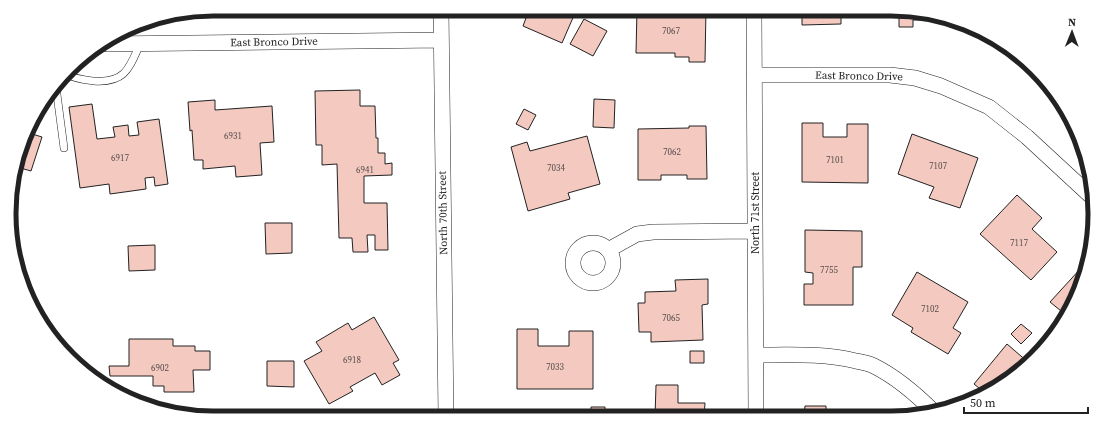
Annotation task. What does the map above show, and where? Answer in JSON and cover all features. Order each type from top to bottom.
[{"type":"street","name":"North 70th Street","points":[[441,16],[446,411]]},
{"type":"street","name":"North 71st Street","points":[[754,16],[756,411]]},
{"type":"street","name":"East Bronco Drive","points":[[112,44],[442,40]]},
{"type":"street","name":"East Bronco Drive","points":[[754,75],[890,75],[916,78],[941,86],[989,107],[1027,137],[1087,192]]},
{"type":"street","points":[[608,250],[637,234],[653,232],[755,231]]},
{"type":"street","points":[[756,355],[822,355],[845,358],[872,365],[897,380],[929,407]]},
{"type":"lane","points":[[72,76],[90,80],[106,81],[115,79],[123,74],[131,64],[140,43]]},
{"type":"lane","points":[[57,93],[64,148]]},
{"type":"building","points":[[521,16],[574,16],[562,43],[523,26],[526,18]]},
{"type":"building","points":[[637,16],[706,16],[705,62],[689,62],[689,57],[675,57],[675,53],[636,53]]},
{"type":"building","points":[[802,16],[841,16],[841,24],[802,25]]},
{"type":"building","points":[[899,16],[929,20],[913,20],[913,27],[899,27]]},
{"type":"building","points":[[584,19],[607,31],[593,56],[570,44]]},
{"type":"building","points":[[360,90],[360,106],[375,106],[378,153],[385,153],[385,164],[392,163],[392,175],[364,176],[364,203],[387,203],[388,250],[375,250],[375,235],[367,235],[368,252],[353,252],[352,238],[339,238],[337,164],[322,165],[322,145],[316,145],[315,91]]},
{"type":"building","points":[[594,99],[615,100],[614,128],[593,127]]},
{"type":"building","points":[[215,100],[215,110],[272,106],[274,142],[260,143],[262,175],[236,177],[235,166],[203,169],[203,160],[194,160],[188,102]]},
{"type":"building","points":[[92,104],[97,139],[115,137],[113,127],[128,125],[129,136],[139,135],[137,122],[159,119],[168,184],[155,186],[154,177],[145,178],[146,189],[110,194],[109,184],[80,188],[69,107]]},
{"type":"building","points":[[524,109],[536,115],[528,130],[516,124]]},
{"type":"building","points":[[802,123],[823,123],[823,137],[847,137],[847,124],[868,124],[868,183],[802,182]]},
{"type":"building","points":[[689,126],[706,126],[707,179],[687,179],[687,175],[661,175],[661,180],[638,180],[638,129],[689,128]]},
{"type":"building","points":[[33,134],[42,137],[31,171],[22,168],[26,150]]},
{"type":"building","points":[[912,134],[978,158],[960,208],[929,198],[934,187],[898,174]]},
{"type":"building","points":[[587,136],[600,184],[568,193],[570,199],[528,211],[511,147],[527,142],[530,151]]},
{"type":"building","points":[[1017,195],[1042,218],[1032,229],[1057,252],[1031,280],[980,234]]},
{"type":"building","points":[[265,223],[292,223],[292,253],[266,254]]},
{"type":"building","points":[[805,230],[862,231],[862,267],[853,267],[853,305],[804,305],[804,284],[813,284],[813,273],[805,272]]},
{"type":"building","points":[[155,245],[155,270],[129,271],[128,246]]},
{"type":"building","points":[[1080,269],[1068,301],[1062,312],[1050,302]]},
{"type":"building","points":[[917,272],[968,302],[953,328],[961,333],[948,354],[911,332],[913,328],[892,315]]},
{"type":"building","points":[[708,279],[708,304],[702,305],[703,340],[651,342],[651,332],[639,332],[638,303],[645,303],[645,292],[676,291],[675,280]]},
{"type":"building","points":[[374,317],[399,360],[393,363],[400,375],[382,385],[375,373],[350,387],[353,391],[329,404],[304,361],[322,351],[316,342],[348,323],[352,330]]},
{"type":"building","points":[[1021,324],[1032,333],[1021,344],[1011,334]]},
{"type":"building","points":[[517,329],[538,329],[538,346],[569,346],[569,331],[593,331],[593,389],[517,389]]},
{"type":"building","points":[[129,339],[173,339],[173,346],[195,346],[195,351],[210,351],[210,370],[193,370],[194,392],[164,392],[164,386],[153,386],[153,376],[110,376],[109,366],[129,366]]},
{"type":"building","points":[[1007,344],[1024,359],[1000,378],[981,390],[974,384]]},
{"type":"building","points":[[690,351],[704,351],[704,363],[690,363]]},
{"type":"building","points":[[267,361],[294,361],[294,387],[267,386]]},
{"type":"building","points":[[656,385],[678,385],[678,403],[705,403],[704,411],[655,411]]},
{"type":"building","points":[[805,406],[826,406],[826,411],[805,411]]},
{"type":"building","points":[[591,407],[605,407],[605,411],[591,411]]}]
